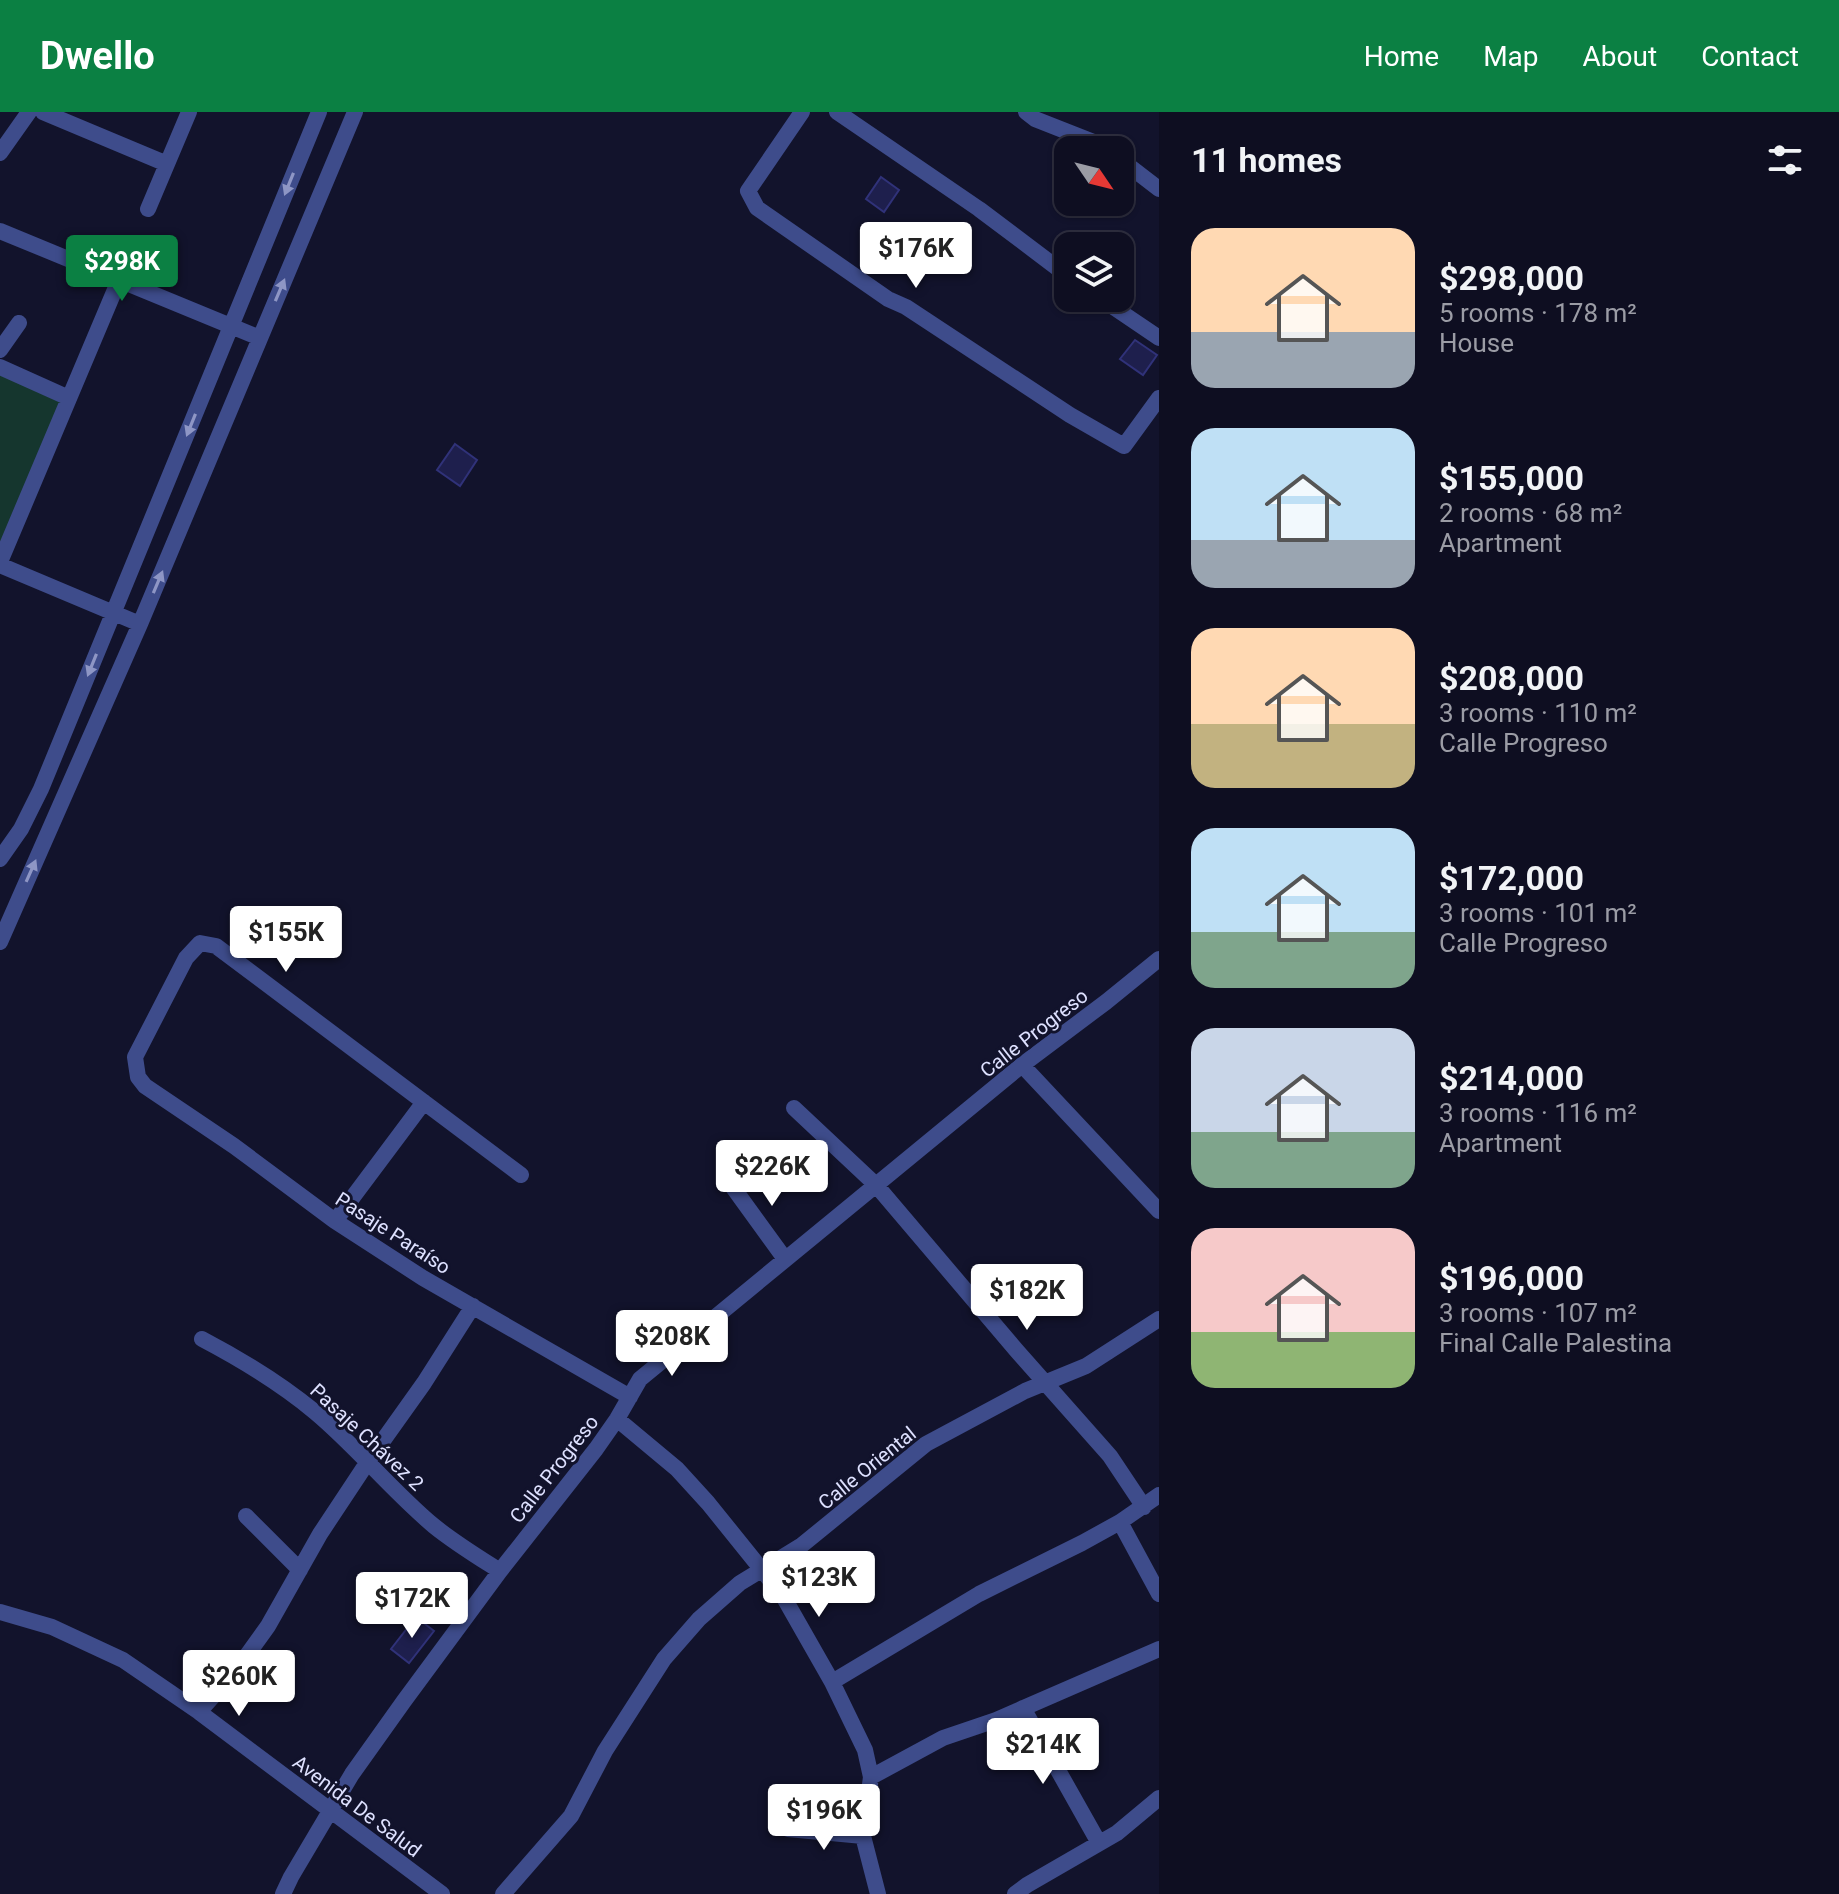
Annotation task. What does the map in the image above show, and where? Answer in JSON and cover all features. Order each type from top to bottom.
[{"type":"street","points":[[0,153],[29,112]]},
{"type":"street","points":[[43,112],[167,164]]},
{"type":"street","points":[[148,209],[189,112]]},
{"type":"street","points":[[0,859],[21,829],[41,789],[319,112]]},
{"type":"street","points":[[0,942],[140,624],[355,112]]},
{"type":"street","points":[[802,112],[748,191],[757,208],[888,299],[906,307],[1070,415],[1124,446],[1159,398]]},
{"type":"street","points":[[837,112],[979,209],[1054,265]]},
{"type":"street","points":[[1026,112],[1035,119],[1078,136]]},
{"type":"street","points":[[1134,170],[1159,189]]},
{"type":"street","points":[[0,231],[260,338]]},
{"type":"street","points":[[119,280],[0,564],[140,624]]},
{"type":"street","points":[[1121,312],[1159,338]]},
{"type":"street","points":[[0,350],[19,323]]},
{"type":"street","points":[[0,367],[69,398]]},
{"type":"street","name":"Pasaje Paraíso","points":[[424,1102],[216,946],[200,943],[186,958],[135,1057],[138,1077],[145,1086],[234,1146],[335,1221],[423,1278],[630,1397]]},
{"type":"street","name":"Calle Progreso","points":[[283,1894],[352,1774],[500,1571],[596,1449],[640,1379],[1022,1065],[1159,959]]},
{"type":"street","points":[[1022,1065],[1159,1211]]},
{"type":"street","points":[[335,1221],[424,1102],[521,1175]]},
{"type":"street","points":[[794,1108],[876,1185],[1110,1456],[1144,1507]]},
{"type":"street","points":[[727,1179],[785,1259]]},
{"type":"street","points":[[199,1712],[235,1672],[268,1626],[320,1534],[473,1306]]},
{"type":"street","name":"Calle Oriental","points":[[503,1894],[571,1816],[605,1751],[664,1659],[699,1619],[740,1583],[802,1545],[926,1444],[1025,1391],[1086,1366],[1159,1319]]},
{"type":"street","name":"Pasaje Chávez 2","points":[[202,1339],[282,1386],[317,1414],[436,1528],[500,1571]]},
{"type":"street","points":[[617,1419],[687,1480],[708,1503],[783,1596],[832,1682],[865,1750],[871,1777],[863,1836],[878,1894]]},
{"type":"street","points":[[832,1682],[979,1594],[1120,1522],[1159,1495]]},
{"type":"street","points":[[246,1516],[300,1570]]},
{"type":"street","points":[[1120,1522],[1159,1594]]},
{"type":"street","name":"Avenida De Salud","points":[[0,1612],[52,1627],[123,1660],[199,1712],[442,1894]]},
{"type":"street","points":[[871,1777],[943,1738],[996,1720],[1159,1649]]},
{"type":"street","points":[[1023,1708],[1099,1843]]},
{"type":"street","points":[[1015,1894],[1117,1833],[1159,1798]]},
{"type":"street","points":[[788,1829],[863,1836]]},
{"type":"green space","points":[[0,366],[69,398],[0,567]]},
{"type":"building","points":[[881,177],[899,190],[884,212],[866,199]]},
{"type":"building","points":[[1135,340],[1157,355],[1143,375],[1120,359]]},
{"type":"building","points":[[455,444],[477,460],[460,486],[437,470]]},
{"type":"building","points":[[416,1617],[434,1631],[409,1663],[391,1649]]}]
